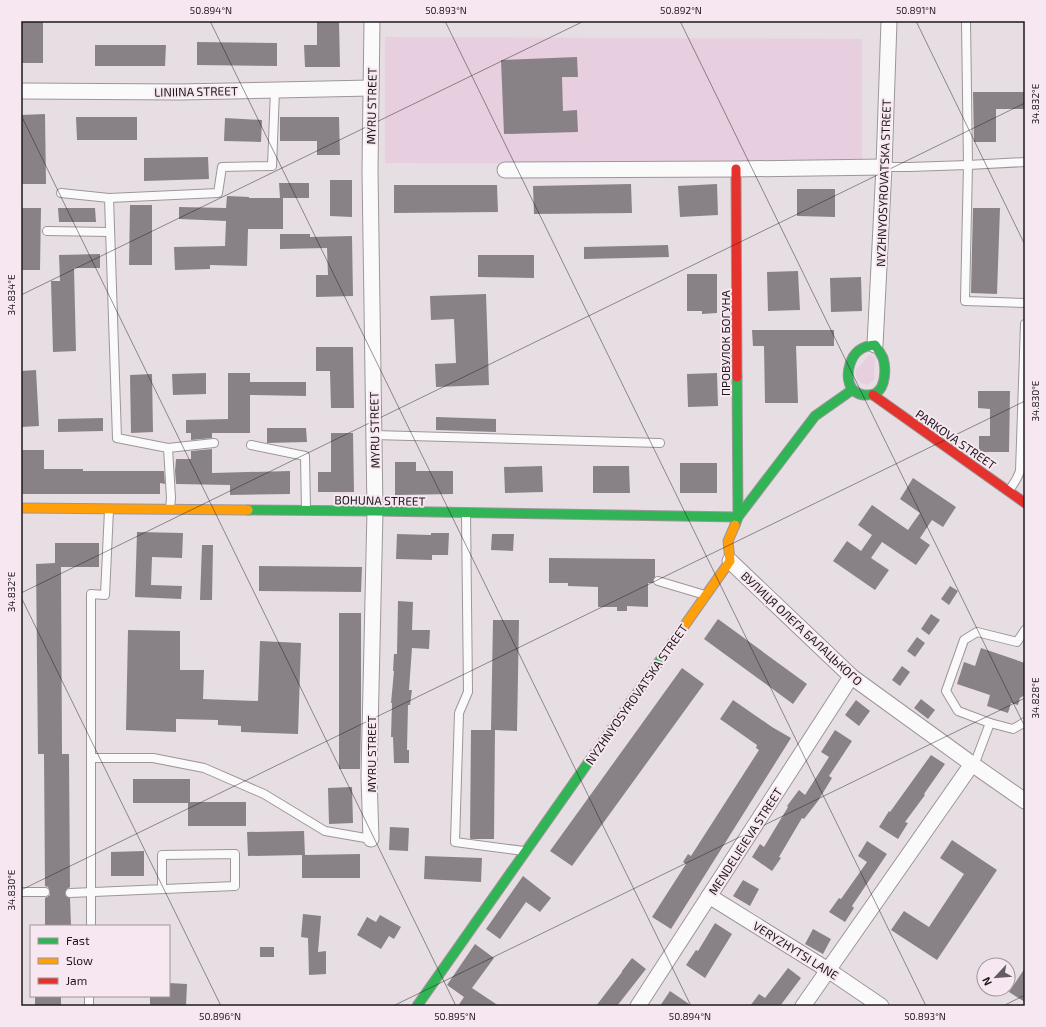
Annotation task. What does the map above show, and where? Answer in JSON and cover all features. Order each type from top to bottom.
[{"type":"main road","name":"ПРОВУЛОК БОГУНА","points":[[736,169],[738,517]]},
{"type":"main road","points":[[873,395],[860,395],[852,390],[847,378],[848,366],[858,350],[867,346],[875,345]]},
{"type":"main road","name":"NYZHNYOSYROVATSKA STREET","points":[[873,395],[880,391],[884,381],[882,354],[875,345]]},
{"type":"main road","points":[[730,561],[728,541],[738,517],[815,416],[852,390]]},
{"type":"main road","name":"PARKOVA STREET","points":[[873,395],[1025,503]]},
{"type":"main road","name":"BOHUNA STREET","points":[[21,508],[375,511],[738,517]]},
{"type":"main road","name":"NYZHNYOSYROVATSKA STREET","points":[[417,1006],[730,561]]},
{"type":"street","name":"MYRU STREET","points":[[372,21],[370,170],[375,511],[370,777],[372,839]]},
{"type":"street","name":"NYZHNYOSYROVATSKA STREET","points":[[875,345],[884,167],[889,21]]},
{"type":"street","name":"LINIINA STREET","points":[[21,91],[180,92],[371,88]]},
{"type":"street","points":[[505,170],[884,167]]},
{"type":"street","name":"ВУЛИЦЯ ОЛЕГА БАЛАЦЬКОГО","points":[[730,561],[852,677],[1025,801]]},
{"type":"street","name":"MENDELIEIEVA STREET","points":[[638,1006],[846,683],[852,677]]},
{"type":"street","points":[[803,1006],[972,764]]},
{"type":"street","name":"VERYZHYTSI LANE","points":[[709,896],[828,970],[881,1006]]},
{"type":"lane","points":[[966,21],[968,165],[965,301],[1025,303]]},
{"type":"lane","points":[[61,194],[109,198],[218,193],[222,167],[272,166],[275,90]]},
{"type":"lane","points":[[884,167],[1025,162]]},
{"type":"lane","points":[[109,198],[116,438],[168,448],[214,443]]},
{"type":"lane","points":[[47,231],[110,232]]},
{"type":"lane","points":[[1009,491],[1020,471],[1025,324]]},
{"type":"lane","points":[[374,435],[660,443]]},
{"type":"lane","points":[[251,445],[305,456],[306,511]]},
{"type":"lane","points":[[168,448],[171,498],[170,510]]},
{"type":"lane","points":[[91,925],[91,594],[105,595],[109,509]]},
{"type":"lane","points":[[466,513],[468,692],[459,713],[455,842],[526,852]]},
{"type":"lane","points":[[658,581],[706,595]]},
{"type":"lane","points":[[1025,630],[1017,642],[977,632],[964,640],[946,691],[958,711],[990,723],[1013,728],[1025,722]]},
{"type":"lane","points":[[972,764],[976,760],[990,723]]},
{"type":"lane","points":[[91,758],[153,758],[204,768],[264,794],[326,831],[372,839]]},
{"type":"lane","points":[[70,893],[235,886],[235,854],[162,855],[162,889]]},
{"type":"lane","points":[[21,892],[45,892]]},
{"type":"shaded area","points":[[385,37],[862,39],[862,165],[385,163]]},
{"type":"shaded area","points":[[870,354],[875,358],[874,380],[868,385],[859,381],[856,377],[855,371]]},
{"type":"building","points":[[21,21],[43,21],[43,63],[21,63]]},
{"type":"building","points":[[317,21],[339,21],[340,67],[305,67],[304,45],[317,45]]},
{"type":"building","points":[[197,42],[277,43],[277,66],[197,65]]},
{"type":"building","points":[[95,45],[166,45],[165,66],[95,66]]},
{"type":"building","points":[[577,57],[578,77],[562,77],[563,111],[577,110],[578,132],[504,134],[501,60]]},
{"type":"building","points":[[973,92],[1025,92],[1025,109],[996,109],[996,142],[974,142]]},
{"type":"building","points":[[45,114],[46,184],[21,184],[21,115]]},
{"type":"building","points":[[76,117],[137,117],[137,140],[77,140]]},
{"type":"building","points":[[280,117],[339,117],[340,155],[317,155],[317,141],[280,141]]},
{"type":"building","points":[[225,118],[262,120],[261,142],[224,141]]},
{"type":"building","points":[[208,157],[209,179],[144,181],[144,158]]},
{"type":"building","points":[[330,180],[352,180],[352,217],[330,216]]},
{"type":"building","points":[[279,183],[309,183],[309,198],[283,198],[283,229],[248,229],[247,266],[210,265],[210,269],[175,270],[174,247],[225,246],[226,221],[179,219],[179,207],[226,208],[227,196],[280,198]]},
{"type":"building","points":[[631,184],[632,213],[534,214],[533,186]]},
{"type":"building","points":[[717,184],[718,215],[680,217],[678,186]]},
{"type":"building","points":[[394,185],[497,185],[498,212],[394,213]]},
{"type":"building","points":[[797,189],[835,189],[835,217],[797,216]]},
{"type":"building","points":[[130,205],[152,205],[152,265],[129,265]]},
{"type":"building","points":[[21,208],[41,208],[40,270],[21,270]]},
{"type":"building","points":[[58,208],[95,208],[96,222],[59,222]]},
{"type":"building","points":[[973,208],[1000,208],[997,294],[971,293]]},
{"type":"building","points":[[280,234],[310,234],[310,237],[352,236],[353,296],[316,297],[316,275],[328,275],[327,248],[280,249]]},
{"type":"building","points":[[668,245],[669,257],[584,259],[584,247]]},
{"type":"building","points":[[100,254],[100,268],[74,268],[76,351],[53,352],[51,281],[60,281],[59,255]]},
{"type":"building","points":[[478,255],[534,255],[534,278],[478,277]]},
{"type":"building","points":[[798,271],[800,310],[768,311],[767,272]]},
{"type":"building","points":[[687,274],[717,274],[717,313],[702,314],[702,311],[687,311]]},
{"type":"building","points":[[861,277],[862,311],[831,312],[830,278]]},
{"type":"building","points":[[486,294],[489,385],[436,387],[435,364],[456,363],[454,319],[431,320],[430,296]]},
{"type":"building","points":[[752,330],[834,330],[834,346],[796,346],[798,403],[765,403],[764,346],[753,346]]},
{"type":"building","points":[[316,347],[353,347],[354,408],[331,408],[330,371],[316,371]]},
{"type":"building","points":[[36,370],[39,426],[21,427],[21,371]]},
{"type":"building","points":[[206,373],[206,394],[173,395],[172,374]]},
{"type":"building","points":[[228,373],[250,373],[250,382],[306,382],[306,396],[250,395],[250,433],[212,433],[212,438],[191,440],[191,433],[186,433],[186,420],[228,419]]},
{"type":"building","points":[[717,373],[718,406],[688,407],[687,374]]},
{"type":"building","points":[[152,374],[153,432],[131,433],[130,375]]},
{"type":"building","points":[[978,391],[1010,391],[1009,452],[979,452],[979,436],[990,436],[990,409],[978,408]]},
{"type":"building","points":[[436,417],[496,419],[496,432],[436,430]]},
{"type":"building","points":[[103,418],[103,431],[58,432],[58,419]]},
{"type":"building","points":[[267,428],[306,428],[307,442],[267,443]]},
{"type":"building","points":[[331,433],[353,433],[354,492],[318,492],[318,472],[331,472]]},
{"type":"building","points":[[212,449],[212,473],[290,471],[290,494],[230,495],[230,485],[176,484],[176,459],[191,459],[191,451]]},
{"type":"building","points":[[21,450],[44,450],[44,469],[83,469],[83,471],[164,471],[165,484],[160,483],[160,494],[21,494]]},
{"type":"building","points":[[395,462],[416,462],[416,471],[453,471],[453,494],[395,495]]},
{"type":"building","points":[[680,463],[717,463],[717,493],[680,493]]},
{"type":"building","points":[[542,466],[543,492],[505,493],[504,467]]},
{"type":"building","points":[[593,466],[629,466],[630,493],[593,493]]},
{"type":"building","points":[[913,478],[956,507],[943,527],[932,520],[920,538],[930,545],[916,565],[882,542],[871,558],[889,570],[875,590],[833,561],[847,541],[861,551],[872,535],[858,525],[872,505],[908,530],[920,513],[900,499]]},
{"type":"building","points":[[137,532],[183,533],[182,558],[152,557],[151,585],[182,586],[181,599],[135,597]]},
{"type":"building","points":[[431,533],[449,533],[448,555],[432,555],[432,560],[396,559],[397,534],[431,535]]},
{"type":"building","points":[[492,534],[514,534],[513,551],[491,550]]},
{"type":"building","points":[[55,543],[99,543],[99,567],[61,567],[62,754],[69,754],[70,887],[65,893],[66,896],[70,898],[71,925],[45,925],[45,898],[50,895],[50,892],[48,887],[45,886],[44,754],[38,754],[36,564],[55,563]]},
{"type":"building","points":[[202,545],[213,545],[212,600],[200,600]]},
{"type":"building","points":[[549,558],[655,559],[655,577],[653,583],[648,583],[648,607],[627,606],[627,611],[617,611],[617,607],[598,607],[598,587],[568,586],[568,583],[549,583]]},
{"type":"building","points":[[259,566],[362,567],[361,592],[259,591]]},
{"type":"building","points":[[950,586],[958,591],[949,605],[941,599]]},
{"type":"building","points":[[398,601],[413,602],[412,630],[430,630],[429,649],[412,648],[409,690],[412,690],[410,705],[408,705],[407,750],[409,750],[409,763],[394,763],[393,737],[391,737],[391,703],[394,654],[397,654]]},
{"type":"building","points":[[339,613],[361,613],[360,769],[339,769]]},
{"type":"building","points":[[931,614],[940,620],[929,635],[921,629]]},
{"type":"building","points":[[718,619],[807,684],[793,704],[704,639]]},
{"type":"building","points":[[493,620],[519,620],[517,731],[495,730],[494,839],[471,839],[471,730],[491,730]]},
{"type":"building","points":[[128,630],[180,631],[180,670],[204,670],[203,699],[258,701],[260,641],[301,643],[298,734],[241,732],[241,726],[218,725],[218,720],[176,719],[176,732],[126,730]]},
{"type":"building","points":[[917,637],[925,643],[915,657],[907,651]]},
{"type":"building","points":[[981,648],[1025,663],[1025,695],[1020,698],[1018,705],[1011,703],[1008,713],[987,706],[990,695],[957,684],[964,662],[975,666]]},
{"type":"building","points":[[902,666],[910,672],[900,686],[892,680]]},
{"type":"building","points":[[682,668],[704,684],[572,866],[550,851]]},
{"type":"building","points":[[921,699],[935,710],[928,719],[914,708]]},
{"type":"building","points":[[733,700],[772,727],[791,738],[671,929],[652,917],[686,864],[683,862],[688,854],[691,856],[759,750],[756,748],[757,745],[720,719]]},
{"type":"building","points":[[856,700],[870,711],[859,726],[845,715]]},
{"type":"building","points":[[835,730],[852,741],[829,776],[832,778],[818,801],[804,819],[802,818],[779,857],[781,858],[772,871],[752,857],[760,844],[764,847],[788,807],[787,806],[799,790],[805,795],[829,757],[821,752]]},
{"type":"building","points":[[931,755],[945,764],[905,822],[908,823],[898,839],[879,827],[889,811],[890,812]]},
{"type":"building","points":[[133,779],[190,779],[190,802],[246,802],[246,826],[188,826],[188,803],[133,803]]},
{"type":"building","points":[[352,787],[353,823],[329,824],[328,788]]},
{"type":"building","points":[[390,827],[409,828],[408,851],[389,850]]},
{"type":"building","points":[[304,831],[305,855],[360,854],[360,878],[302,878],[302,855],[248,856],[247,832]]},
{"type":"building","points":[[952,840],[997,870],[937,960],[891,930],[904,911],[929,927],[964,874],[940,858]]},
{"type":"building","points":[[867,841],[887,854],[852,906],[854,908],[845,922],[829,912],[839,898],[841,899],[867,862],[858,856]]},
{"type":"building","points":[[144,851],[144,876],[111,876],[111,852]]},
{"type":"building","points":[[425,856],[482,858],[481,882],[424,879]]},
{"type":"building","points":[[523,876],[551,898],[540,912],[526,902],[500,939],[486,929]]},
{"type":"building","points":[[743,880],[759,889],[750,906],[733,896]]},
{"type":"building","points":[[303,914],[321,916],[318,952],[326,951],[326,974],[309,975],[308,938],[301,937]]},
{"type":"building","points":[[380,915],[401,927],[394,939],[389,936],[381,949],[357,935],[367,917],[376,922]]},
{"type":"building","points":[[715,923],[732,934],[705,978],[686,965],[696,950],[698,951]]},
{"type":"building","points":[[813,929],[831,939],[823,954],[805,944]]},
{"type":"building","points":[[475,944],[494,958],[472,988],[499,1006],[458,1006],[464,997],[447,985]]},
{"type":"building","points":[[260,947],[274,947],[274,957],[260,957]]},
{"type":"building","points":[[632,958],[646,969],[617,1006],[596,1006],[622,972]]},
{"type":"building","points":[[788,968],[801,978],[780,1006],[750,1006],[759,994],[765,998]]},
{"type":"building","points":[[1025,968],[1025,1002],[1016,996],[1016,982]]},
{"type":"building","points":[[170,983],[187,984],[186,1006],[150,1006],[150,997],[170,997]]},
{"type":"building","points":[[670,991],[692,1006],[660,1006]]},
{"type":"building","points":[[35,997],[61,997],[61,1006],[35,1006]]},
{"type":"traffic: fast","points":[[875,345],[884,362],[885,372],[882,386],[875,394],[859,394],[851,388],[848,379],[850,364],[859,350],[875,345]]},
{"type":"traffic: fast","points":[[737,377],[738,517]]},
{"type":"traffic: fast","points":[[735,525],[738,517],[815,416],[852,390]]},
{"type":"traffic: fast","points":[[248,510],[738,517]]},
{"type":"traffic: fast","points":[[417,1006],[663,656]]},
{"type":"traffic: slow","points":[[21,508],[248,510]]},
{"type":"traffic: slow","points":[[663,656],[730,561],[728,541],[735,525]]},
{"type":"traffic: jam","points":[[736,169],[737,377]]},
{"type":"traffic: jam","points":[[873,395],[1025,503]]}]
